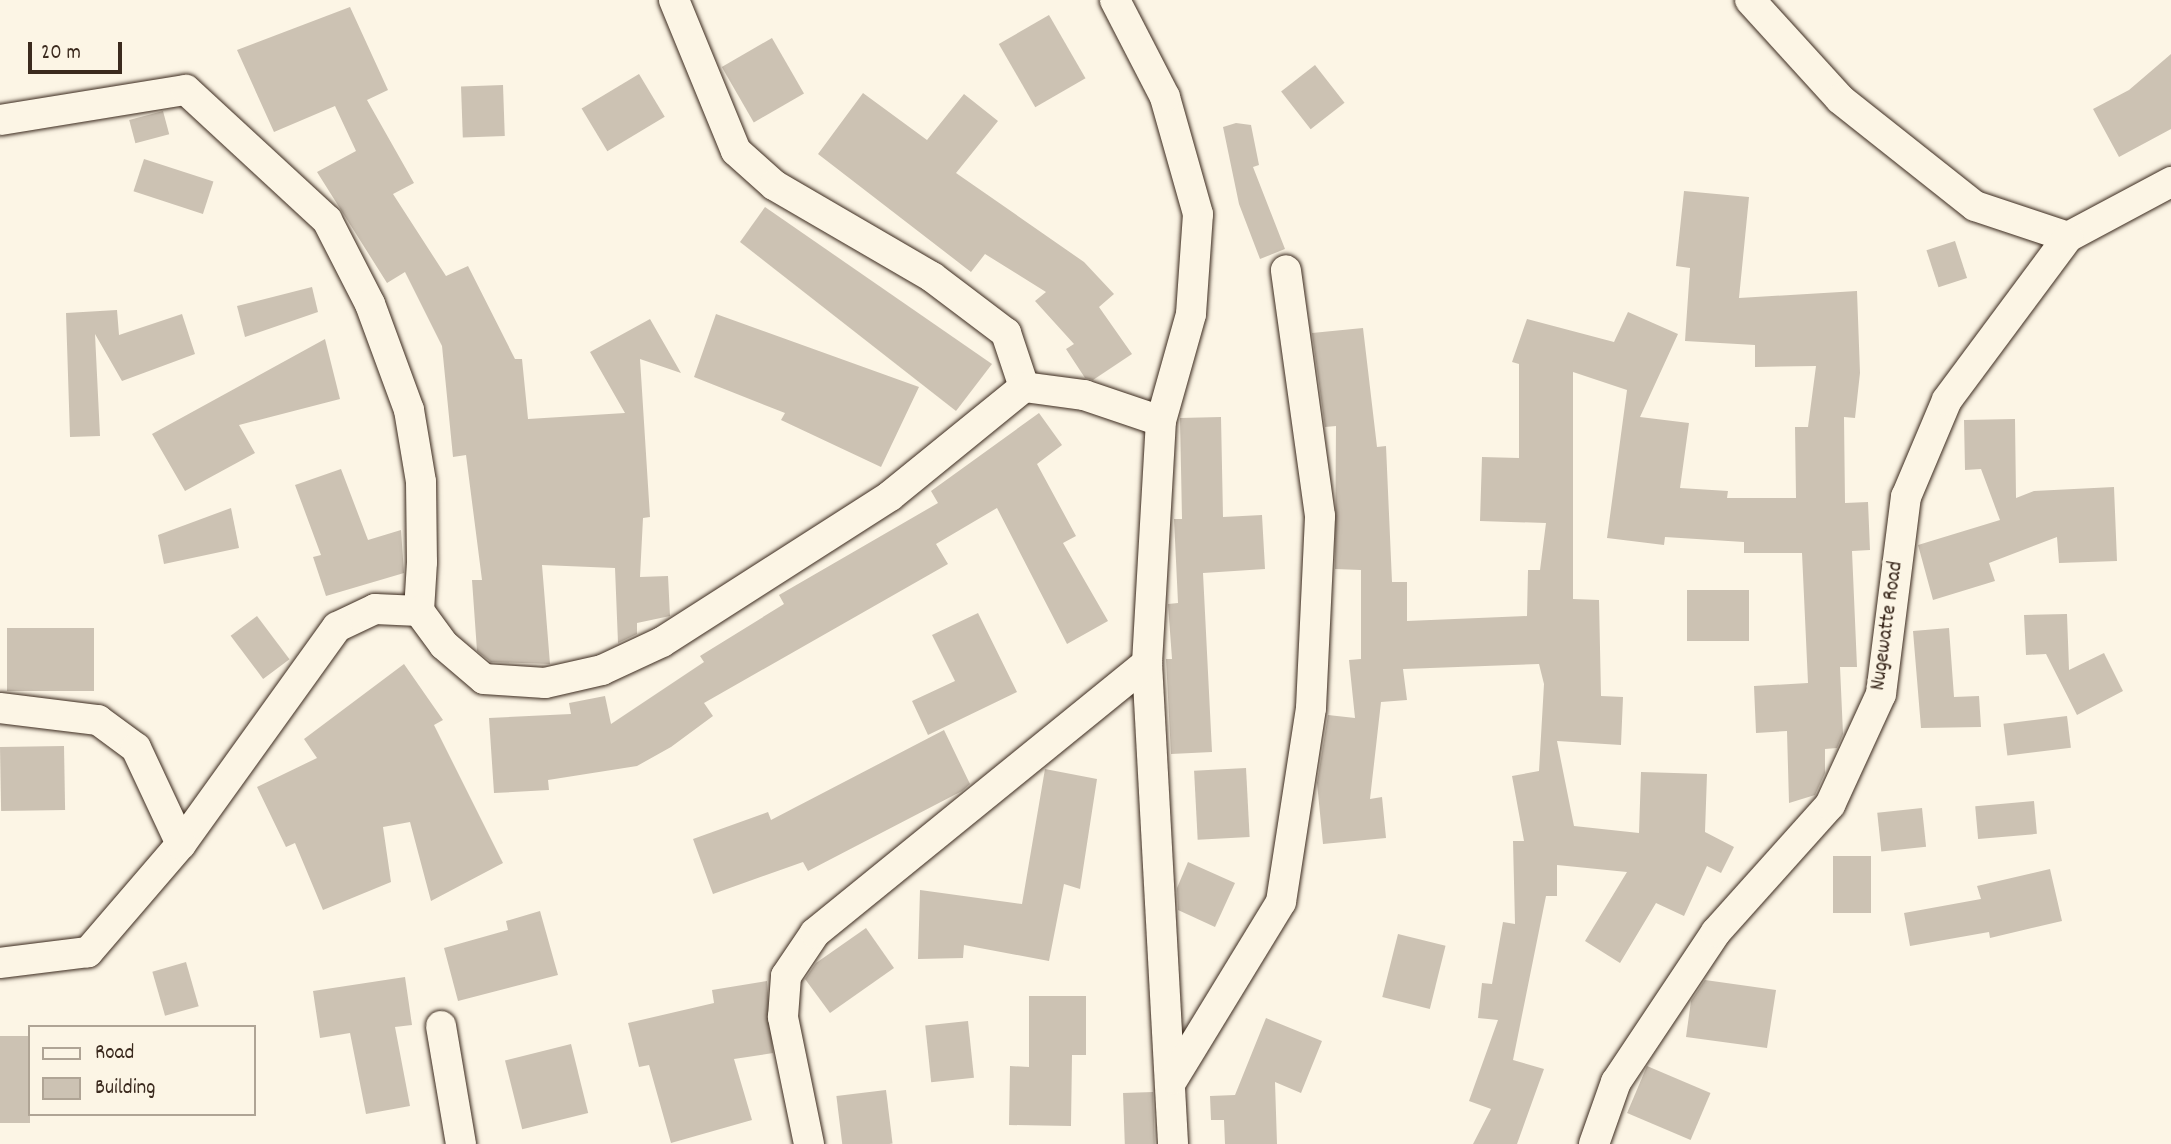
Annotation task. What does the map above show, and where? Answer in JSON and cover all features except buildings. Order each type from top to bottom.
[{"type":"street","points":[[674,0],[736,151],[774,185],[932,276],[1006,333],[1024,387]]},
{"type":"street","points":[[1115,0],[1165,97],[1198,214],[1191,314],[1161,421],[1147,663],[1173,1079],[1173,1144]]},
{"type":"street","points":[[1750,0],[1840,99],[1975,206],[2068,237],[2171,182]]},
{"type":"street","points":[[0,120],[186,90],[327,220],[370,304],[409,410],[421,481],[419,611],[444,645],[484,679],[545,683],[602,670],[662,642],[890,496],[1024,387],[1084,395],[1161,421]]},
{"type":"street","name":"Nugewatte Road","points":[[1594,1144],[1616,1082],[1716,932],[1830,805],[1881,694],[1906,497],[1947,400],[2068,237]]},
{"type":"street","points":[[1173,1079],[1281,902],[1311,708],[1320,516],[1286,270]]},
{"type":"street","points":[[0,962],[88,952],[181,844],[337,627],[375,609],[419,611]]},
{"type":"street","points":[[809,1144],[783,1017],[786,976],[815,933],[1147,663]]},
{"type":"street","points":[[0,708],[97,720],[136,748],[181,844]]},
{"type":"street","points":[[441,1026],[461,1144]]}]
